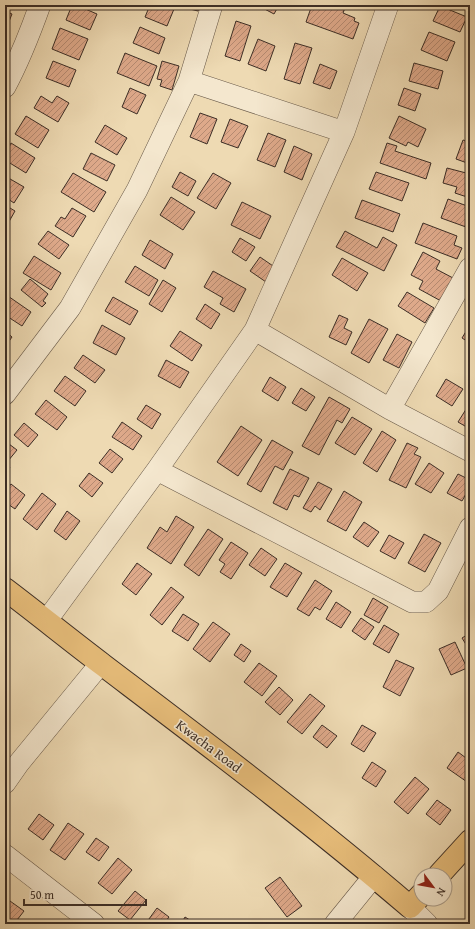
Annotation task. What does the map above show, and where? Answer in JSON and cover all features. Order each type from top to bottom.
[{"type":"main road","name":"Kwacha Road","points":[[5,588],[232,762],[374,876],[413,899]]},
{"type":"main road","points":[[446,867],[470,841]]},
{"type":"street","points":[[5,87],[34,24],[40,5]]},
{"type":"street","points":[[5,394],[70,308],[137,190],[189,81],[212,5]]},
{"type":"street","points":[[47,620],[157,470],[255,330],[344,132],[388,5]]},
{"type":"street","points":[[189,81],[344,132]]},
{"type":"street","points":[[390,409],[470,268]]},
{"type":"street","points":[[255,330],[390,409],[470,451]]},
{"type":"street","points":[[157,470],[412,602],[426,602],[438,591],[470,528]]},
{"type":"street","points":[[5,783],[12,758],[101,663]]},
{"type":"street","points":[[5,855],[94,924]]},
{"type":"street","points":[[335,924],[374,876]]},
{"type":"street","points":[[419,907],[427,924]]},
{"type":"building","points":[[72,5],[76,5],[97,14],[90,30],[66,20]]},
{"type":"building","points":[[150,5],[163,5],[174,9],[167,26],[145,17]]},
{"type":"building","points":[[182,5],[200,5],[198,11],[182,7]]},
{"type":"building","points":[[257,5],[279,5],[274,14]]},
{"type":"building","points":[[312,5],[323,5],[334,9],[336,5],[345,8],[343,13],[355,18],[354,21],[359,23],[353,39],[306,22]]},
{"type":"building","points":[[440,6],[467,17],[460,32],[433,21]]},
{"type":"building","points":[[5,11],[12,14],[6,29],[5,29]]},
{"type":"building","points":[[236,21],[251,26],[240,61],[225,56]]},
{"type":"building","points":[[140,27],[165,38],[159,54],[133,43]]},
{"type":"building","points":[[60,28],[88,39],[79,60],[52,49]]},
{"type":"building","points":[[429,32],[455,42],[447,61],[421,50]]},
{"type":"building","points":[[258,39],[275,46],[266,71],[248,64]]},
{"type":"building","points":[[295,43],[312,48],[300,84],[284,79]]},
{"type":"building","points":[[125,53],[157,66],[149,86],[117,73]]},
{"type":"building","points":[[53,61],[76,70],[69,87],[46,78]]},
{"type":"building","points":[[162,61],[179,66],[172,90],[160,86],[162,80],[157,79]]},
{"type":"building","points":[[414,63],[443,71],[438,89],[409,81]]},
{"type":"building","points":[[320,64],[337,71],[330,89],[313,83]]},
{"type":"building","points":[[130,88],[146,95],[137,114],[122,107]]},
{"type":"building","points":[[404,88],[421,94],[415,111],[398,105]]},
{"type":"building","points":[[41,96],[52,103],[57,96],[69,103],[58,122],[34,108]]},
{"type":"building","points":[[200,113],[217,119],[207,144],[190,137]]},
{"type":"building","points":[[26,116],[49,130],[38,148],[15,134]]},
{"type":"building","points":[[399,116],[426,129],[418,147],[408,142],[406,146],[389,138]]},
{"type":"building","points":[[230,119],[248,126],[238,148],[221,142]]},
{"type":"building","points":[[105,125],[127,138],[117,155],[95,142]]},
{"type":"building","points":[[268,133],[286,140],[275,167],[257,160]]},
{"type":"building","points":[[463,140],[470,142],[470,164],[456,159]]},
{"type":"building","points":[[11,143],[35,158],[26,173],[5,160],[5,154]]},
{"type":"building","points":[[387,143],[397,146],[395,151],[431,163],[426,179],[380,163]]},
{"type":"building","points":[[294,146],[312,154],[302,180],[284,172]]},
{"type":"building","points":[[91,153],[115,165],[107,181],[83,169]]},
{"type":"building","points":[[447,168],[470,174],[470,198],[455,193],[457,187],[443,183]]},
{"type":"building","points":[[180,172],[196,181],[188,196],[172,187]]},
{"type":"building","points":[[376,172],[409,183],[402,201],[369,189]]},
{"type":"building","points":[[73,173],[106,192],[94,212],[61,192]]},
{"type":"building","points":[[213,173],[231,183],[216,209],[197,198]]},
{"type":"building","points":[[5,176],[24,187],[14,203],[5,197]]},
{"type":"building","points":[[171,197],[195,212],[183,230],[160,215]]},
{"type":"building","points":[[448,199],[470,207],[470,216],[466,227],[441,218]]},
{"type":"building","points":[[362,200],[400,214],[393,232],[355,218]]},
{"type":"building","points":[[242,202],[271,216],[260,239],[231,225]]},
{"type":"building","points":[[5,205],[15,211],[6,227],[5,226]]},
{"type":"building","points":[[72,208],[86,216],[73,237],[55,226],[61,217],[65,219]]},
{"type":"building","points":[[423,223],[457,236],[454,245],[462,248],[457,259],[415,243]]},
{"type":"building","points":[[48,231],[69,245],[59,259],[38,244]]},
{"type":"building","points":[[345,231],[377,248],[383,237],[397,245],[384,271],[336,247]]},
{"type":"building","points":[[240,238],[255,247],[246,261],[232,252]]},
{"type":"building","points":[[150,240],[173,254],[165,269],[142,255]]},
{"type":"building","points":[[423,252],[440,261],[436,269],[453,278],[441,301],[419,289],[423,281],[411,275]]},
{"type":"building","points":[[34,256],[61,273],[51,290],[23,273]]},
{"type":"building","points":[[260,257],[276,268],[266,282],[250,271]]},
{"type":"building","points":[[342,258],[368,273],[357,291],[332,275]]},
{"type":"building","points":[[135,266],[158,280],[149,296],[125,282]]},
{"type":"building","points":[[213,271],[246,289],[234,312],[220,304],[223,298],[204,287]]},
{"type":"building","points":[[30,279],[48,294],[43,301],[46,303],[42,307],[21,290]]},
{"type":"building","points":[[163,280],[176,288],[162,312],[149,304]]},
{"type":"building","points":[[407,292],[434,308],[425,323],[398,306]]},
{"type":"building","points":[[5,294],[31,312],[22,326],[5,315]]},
{"type":"building","points":[[113,297],[138,311],[130,325],[105,311]]},
{"type":"building","points":[[205,304],[220,314],[211,329],[196,319]]},
{"type":"building","points":[[339,315],[348,319],[344,328],[352,332],[346,345],[329,337]]},
{"type":"building","points":[[369,319],[388,329],[369,363],[351,353]]},
{"type":"building","points":[[102,325],[125,338],[116,355],[93,343]]},
{"type":"building","points":[[470,325],[470,343],[462,338]]},
{"type":"building","points":[[5,331],[12,337],[5,347]]},
{"type":"building","points":[[180,331],[202,345],[192,361],[170,346]]},
{"type":"building","points":[[397,334],[412,342],[399,368],[383,360]]},
{"type":"building","points":[[83,355],[105,370],[95,383],[74,368]]},
{"type":"building","points":[[166,360],[189,372],[180,388],[158,376]]},
{"type":"building","points":[[65,376],[86,391],[75,406],[54,391]]},
{"type":"building","points":[[270,377],[286,387],[278,401],[262,391]]},
{"type":"building","points":[[446,379],[463,389],[452,406],[436,396]]},
{"type":"building","points":[[301,388],[315,397],[306,411],[292,403]]},
{"type":"building","points":[[329,397],[350,409],[342,423],[337,420],[319,455],[302,446]]},
{"type":"building","points":[[46,400],[67,417],[57,430],[35,414]]},
{"type":"building","points":[[470,403],[470,429],[458,422]]},
{"type":"building","points":[[146,405],[161,414],[152,429],[137,419]]},
{"type":"building","points":[[352,417],[372,429],[355,455],[335,443]]},
{"type":"building","points":[[122,422],[142,436],[133,450],[112,437]]},
{"type":"building","points":[[24,423],[38,435],[28,447],[14,435]]},
{"type":"building","points":[[241,426],[262,440],[238,476],[217,462]]},
{"type":"building","points":[[382,431],[396,440],[377,472],[363,463]]},
{"type":"building","points":[[272,440],[293,452],[283,470],[275,466],[261,492],[247,484]]},
{"type":"building","points":[[5,441],[17,450],[8,461],[5,459]]},
{"type":"building","points":[[407,443],[418,448],[414,454],[421,457],[406,488],[389,480]]},
{"type":"building","points":[[110,449],[123,459],[112,473],[99,463]]},
{"type":"building","points":[[5,463],[10,467],[5,474]]},
{"type":"building","points":[[429,463],[444,473],[431,493],[415,484]]},
{"type":"building","points":[[290,469],[309,478],[299,497],[294,495],[287,510],[273,503]]},
{"type":"building","points":[[89,473],[103,483],[92,497],[79,486]]},
{"type":"building","points":[[458,474],[470,480],[470,487],[462,501],[447,493]]},
{"type":"building","points":[[318,482],[332,489],[320,510],[315,506],[311,512],[303,508]]},
{"type":"building","points":[[11,484],[25,495],[15,509],[5,502],[5,492]]},
{"type":"building","points":[[344,491],[362,502],[346,531],[327,521]]},
{"type":"building","points":[[42,493],[56,504],[37,530],[23,519]]},
{"type":"building","points":[[67,511],[80,521],[66,540],[54,531]]},
{"type":"building","points":[[176,516],[194,527],[171,564],[147,548],[160,527],[167,532]]},
{"type":"building","points":[[364,522],[379,532],[368,547],[353,537]]},
{"type":"building","points":[[208,529],[223,539],[199,576],[184,565]]},
{"type":"building","points":[[424,534],[441,543],[425,572],[408,563]]},
{"type":"building","points":[[389,535],[404,543],[395,559],[380,551]]},
{"type":"building","points":[[231,542],[248,553],[231,579],[220,572],[225,564],[219,560]]},
{"type":"building","points":[[261,548],[277,559],[265,576],[249,565]]},
{"type":"building","points":[[137,563],[152,574],[136,595],[122,584]]},
{"type":"building","points":[[285,563],[302,573],[287,597],[270,587]]},
{"type":"building","points":[[315,580],[332,591],[320,610],[315,607],[309,616],[297,609]]},
{"type":"building","points":[[171,587],[184,597],[162,625],[150,615]]},
{"type":"building","points":[[373,598],[388,607],[379,623],[364,615]]},
{"type":"building","points":[[336,602],[351,612],[341,628],[326,619]]},
{"type":"building","points":[[183,614],[199,624],[188,641],[172,631]]},
{"type":"building","points":[[361,618],[374,627],[365,640],[352,631]]},
{"type":"building","points":[[213,622],[230,634],[210,662],[193,649]]},
{"type":"building","points":[[384,625],[399,634],[389,653],[373,644]]},
{"type":"building","points":[[470,633],[470,651],[462,638]]},
{"type":"building","points":[[455,642],[467,668],[451,675],[439,649]]},
{"type":"building","points":[[241,644],[251,651],[244,662],[234,655]]},
{"type":"building","points":[[396,660],[414,668],[400,696],[383,687]]},
{"type":"building","points":[[259,663],[277,676],[262,696],[244,682]]},
{"type":"building","points":[[279,687],[293,700],[280,715],[265,702]]},
{"type":"building","points":[[310,694],[325,706],[302,734],[287,722]]},
{"type":"building","points":[[322,725],[337,736],[327,748],[313,737]]},
{"type":"building","points":[[362,725],[376,733],[364,752],[351,744]]},
{"type":"building","points":[[458,752],[470,761],[470,784],[447,768]]},
{"type":"building","points":[[372,762],[386,771],[376,787],[362,778]]},
{"type":"building","points":[[415,777],[429,789],[408,814],[394,802]]},
{"type":"building","points":[[437,800],[451,810],[440,825],[426,814]]},
{"type":"building","points":[[39,814],[54,825],[43,840],[28,829]]},
{"type":"building","points":[[68,823],[84,834],[65,860],[50,850]]},
{"type":"building","points":[[96,838],[109,847],[99,861],[86,852]]},
{"type":"building","points":[[118,858],[132,870],[112,894],[98,883]]},
{"type":"building","points":[[280,877],[302,906],[287,917],[265,888]]},
{"type":"building","points":[[135,891],[146,900],[130,920],[118,911]]},
{"type":"building","points":[[10,901],[24,911],[14,924],[5,924],[5,908]]},
{"type":"building","points":[[157,908],[169,917],[164,924],[147,924],[146,923]]},
{"type":"building","points":[[185,917],[196,924],[181,924]]}]
